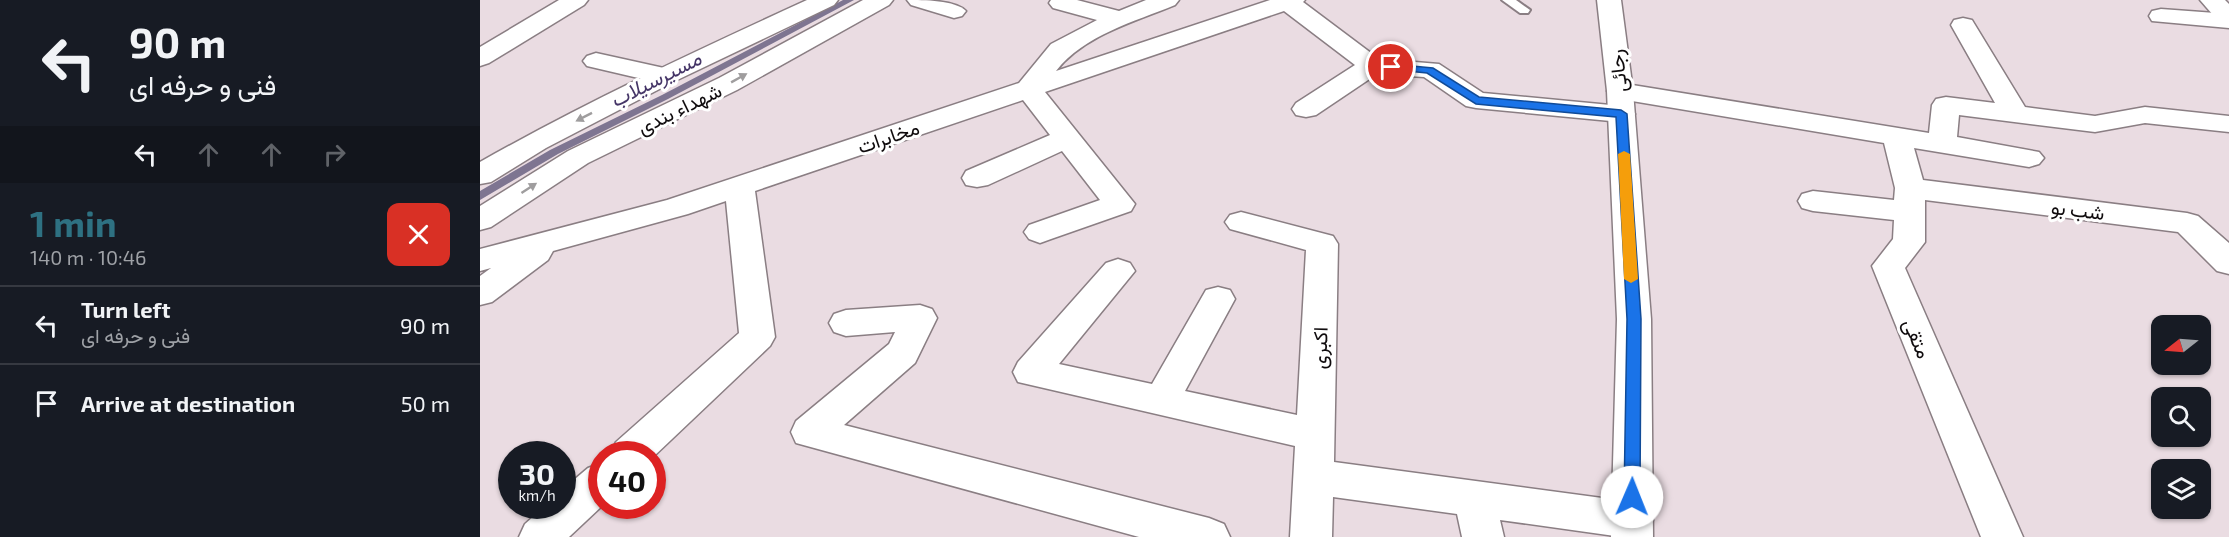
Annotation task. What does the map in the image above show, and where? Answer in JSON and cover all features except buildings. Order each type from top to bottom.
[{"type":"street","points":[[480,58],[576,0]]},
{"type":"street","name":"شهداء بندی","points":[[480,175],[537,142],[664,76],[826,0]]},
{"type":"street","name":"شهداء بندی","points":[[480,220],[578,157],[728,84],[881,0]]},
{"type":"street","points":[[919,0],[954,11]]},
{"type":"street","points":[[1040,232],[1120,204],[1028,89],[1060,49],[1087,33],[1167,0]]},
{"type":"street","name":"رجائی","points":[[1609,0],[1621,102],[1634,319],[1632,528]]},
{"type":"street","points":[[2212,0],[2229,20]]},
{"type":"street","points":[[1291,1],[1372,66],[1430,70],[1476,100],[1621,102],[1897,137],[2029,158]]},
{"type":"street","name":"مخابرات","points":[[480,260],[677,207],[1291,1]]},
{"type":"street","points":[[1061,3],[1122,20]]},
{"type":"street","points":[[2161,16],[2229,20]]},
{"type":"street","points":[[1964,25],[2016,115]]},
{"type":"street","points":[[596,61],[664,76]]},
{"type":"street","points":[[1306,109],[1372,66]]},
{"type":"street","points":[[1942,145],[1946,105],[2095,124],[2145,115],[2229,124]]},
{"type":"street","name":"متقی","points":[[1897,137],[1910,200],[1909,242],[1888,266],[2002,537]]},
{"type":"street","points":[[977,178],[1067,138]]},
{"type":"street","points":[[644,441],[757,337],[739,186]]},
{"type":"street","name":"شب بو","points":[[1813,201],[1910,200],[2187,223],[2229,263]]},
{"type":"street","name":"اکبری","points":[[1241,222],[1322,244],[1311,537]]},
{"type":"street","points":[[480,293],[553,240]]},
{"type":"street","points":[[1118,271],[1031,372],[1315,435]]},
{"type":"street","points":[[1161,401],[1218,298]]},
{"type":"street","points":[[846,323],[920,318],[902,353],[810,432],[1209,537]]},
{"type":"street","points":[[1314,477],[1479,518],[1632,528]]},
{"type":"street","points":[[540,537],[588,493]]},
{"type":"lane","points":[[1508,0],[1524,9]]},
{"type":"waterway","name":"مسیرسیلاب","points":[[480,196],[554,152],[850,0]]},
{"type":"slow traffic","points":[[1624,154],[1631,279]]},
{"type":"route","points":[[1391,67],[1430,70],[1476,100],[1621,114],[1634,319],[1632,497]]}]
